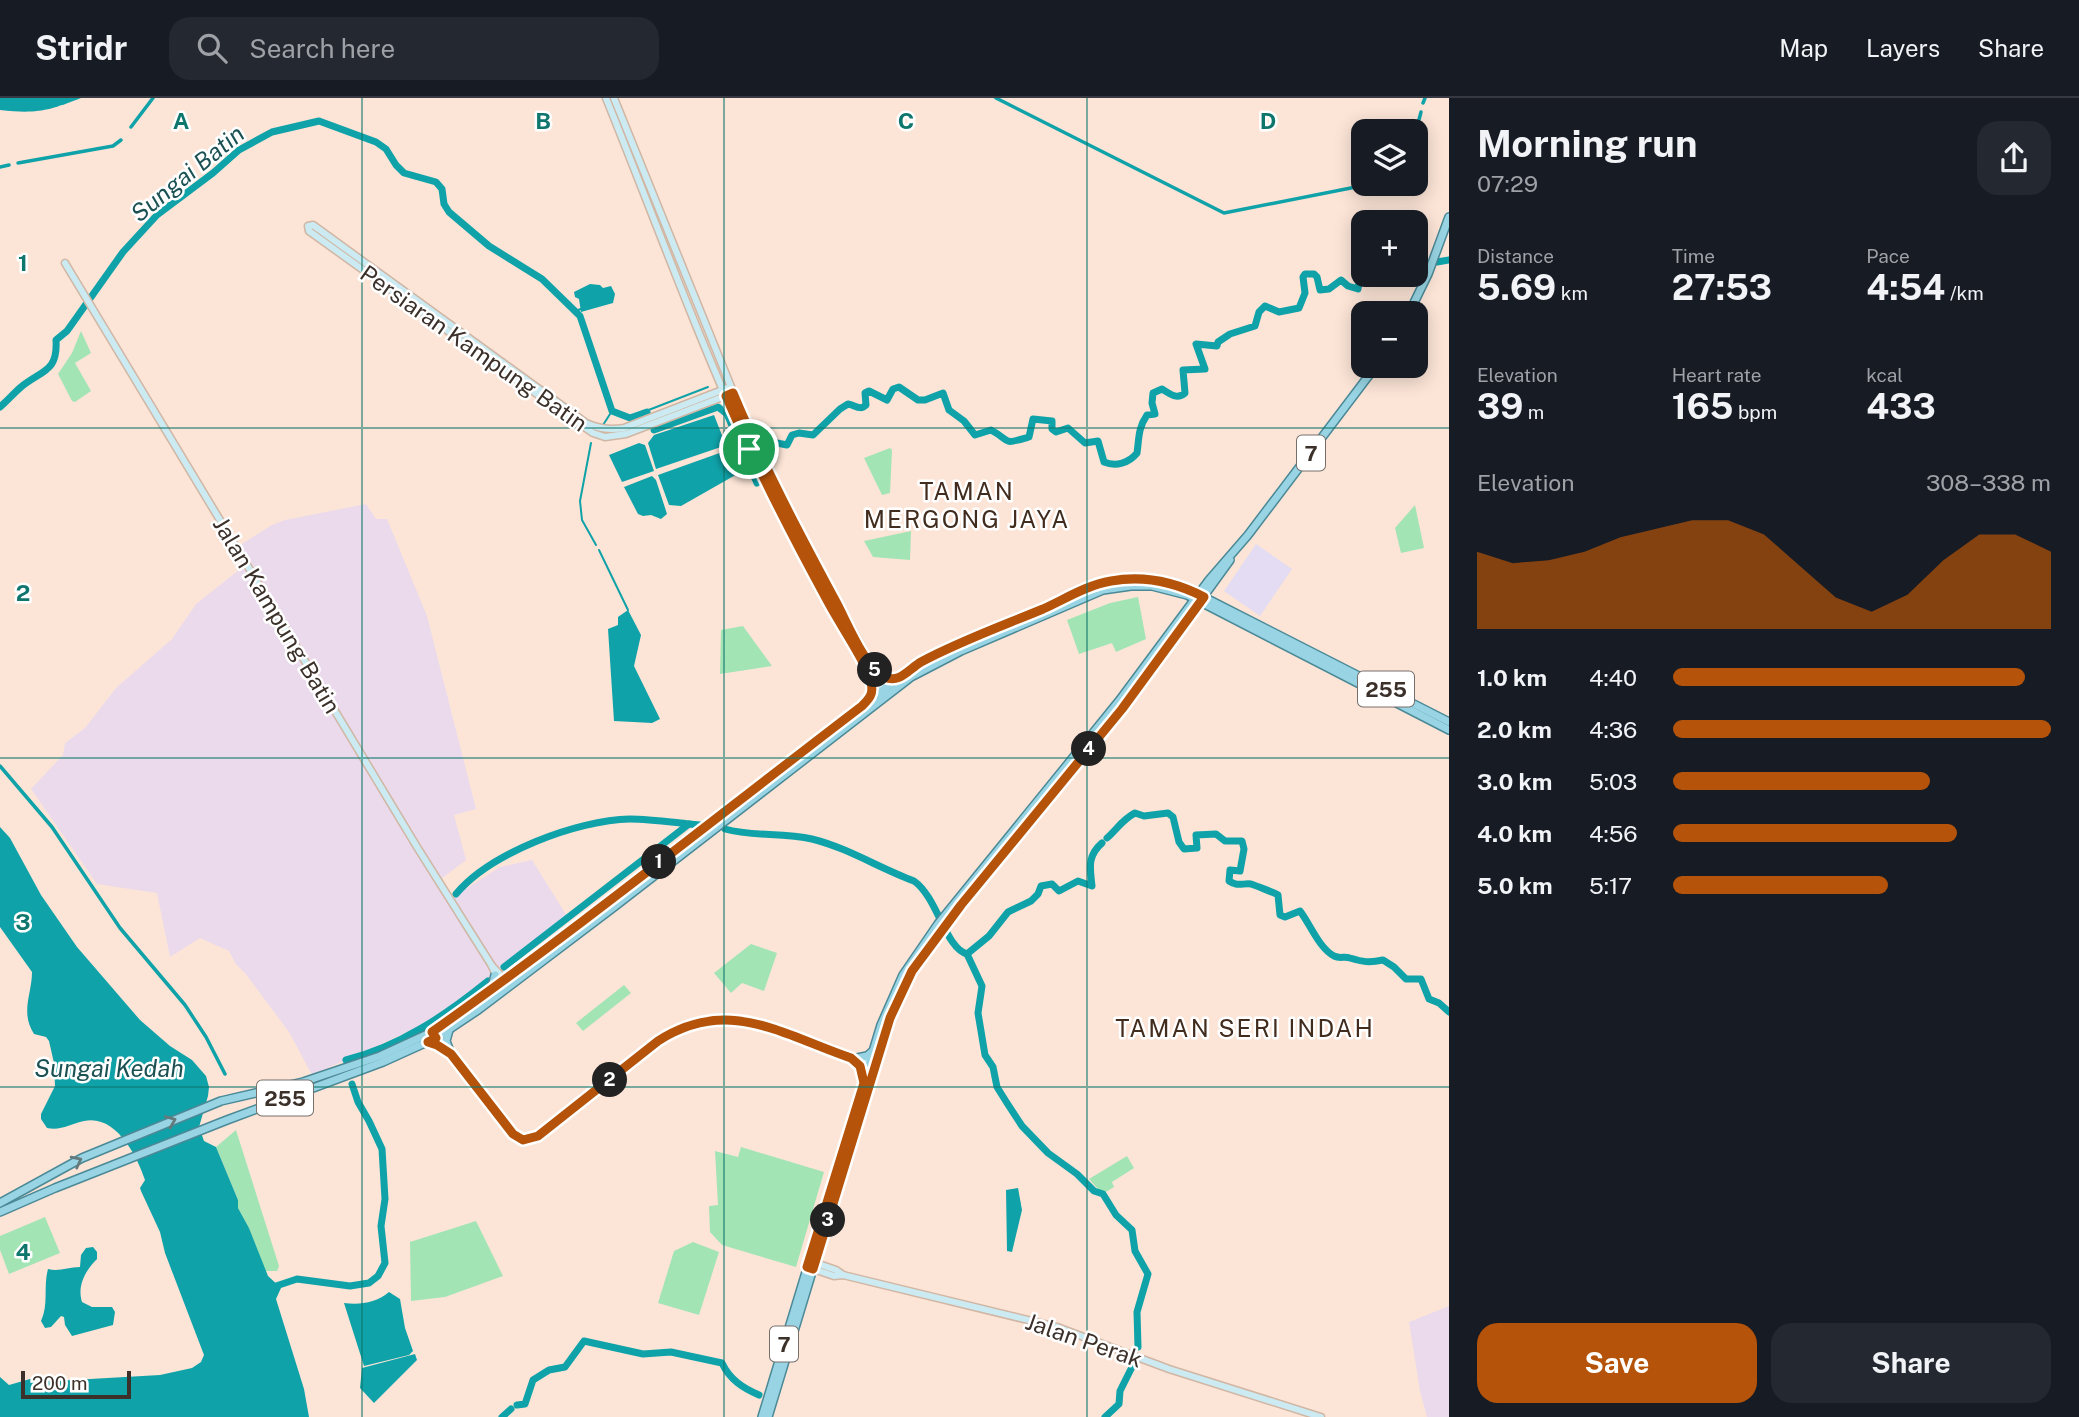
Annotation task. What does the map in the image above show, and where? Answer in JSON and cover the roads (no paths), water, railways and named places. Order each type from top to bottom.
[{"type":"main road","points":[[1415,301],[1449,217]]},
{"type":"main road","name":"7","points":[[768,1417],[864,1083],[872,1066],[873,1050],[895,989],[947,918],[1122,709],[1212,581],[1367,378]]},
{"type":"main road","name":"255","points":[[358,1068],[436,1033],[449,1030],[505,984],[884,694],[918,664],[1101,584],[1143,579],[1177,588],[1332,661],[1449,722]]},
{"type":"main road","points":[[1212,581],[1217,607],[1201,609],[1187,615],[1185,601],[1177,588],[1212,581]]},
{"type":"main road","name":"255","points":[[0,1203],[82,1158],[221,1101],[358,1068],[428,1042],[491,991],[505,984],[514,974],[635,886],[862,706],[931,665],[1102,590],[1143,585],[1177,588]]},
{"type":"main road","name":"255","points":[[1323,657],[1449,730]]},
{"type":"main road","points":[[870,670],[888,679],[898,679]]},
{"type":"main road","points":[[862,706],[872,692],[870,670]]},
{"type":"main road","name":"7","points":[[762,1417],[872,1066],[900,992],[940,927]]},
{"type":"main road","points":[[491,991],[498,974],[514,974]]},
{"type":"main road","points":[[449,1030],[446,1037],[449,1052]]},
{"type":"main road","points":[[428,1042],[449,1052]]},
{"type":"main road","points":[[864,1083],[863,1073],[854,1060],[867,1056],[873,1050]]},
{"type":"main road","name":"255","points":[[0,1212],[343,1072]]},
{"type":"street","points":[[606,98],[728,392],[884,694]]},
{"type":"street","points":[[614,98],[728,392]]},
{"type":"street","name":"Persiaran Kampung Batin","points":[[311,228],[511,377],[593,433],[605,437],[626,434],[728,392]]},
{"type":"street","name":"Jalan Kampung Batin","points":[[65,263],[417,847],[505,984]]},
{"type":"street","points":[[436,1033],[513,1134],[523,1140],[538,1136],[658,1041],[679,1028],[696,1022],[741,1020],[872,1066]]},
{"type":"street","name":"Jalan Perak","points":[[811,1265],[834,1276],[843,1275],[1057,1327],[1169,1369],[1321,1417]]},
{"type":"water","points":[[0,98],[81,98],[50,109],[23,112],[0,110]]},
{"type":"water","points":[[590,284],[603,288],[611,286],[615,294],[613,303],[581,312],[579,299],[574,292]]},
{"type":"water","points":[[714,415],[725,443],[721,447],[656,469],[648,443],[654,435]]},
{"type":"water","points":[[639,443],[645,445],[654,471],[622,482],[609,455]]},
{"type":"water","points":[[728,450],[739,473],[681,506],[669,505],[658,475]]},
{"type":"water","points":[[652,476],[656,480],[667,514],[661,519],[638,514],[624,487]]},
{"type":"water","points":[[628,610],[641,635],[634,666],[660,719],[652,723],[614,721],[608,629],[618,625],[618,617]]},
{"type":"water","name":"Sungai Kedah","points":[[0,827],[10,838],[41,895],[77,947],[140,1020],[170,1046],[192,1060],[206,1076],[208,1096],[199,1127],[204,1141],[216,1147],[238,1200],[238,1208],[268,1276],[281,1288],[276,1299],[304,1389],[309,1417],[0,1417],[0,1377],[9,1385],[30,1379],[55,1381],[160,1375],[192,1368],[201,1362],[204,1355],[165,1253],[160,1232],[141,1191],[145,1180],[131,1149],[115,1130],[106,1124],[84,1121],[52,1129],[47,1128],[41,1119],[55,1086],[54,1063],[49,1041],[46,1037],[34,1034],[28,1018],[32,972],[0,927]]},
{"type":"water","points":[[1018,1188],[1022,1210],[1012,1252],[1007,1251],[1006,1190]]},
{"type":"water","points":[[93,1247],[97,1252],[97,1259],[83,1279],[82,1302],[92,1307],[112,1307],[115,1312],[113,1325],[72,1336],[65,1325],[64,1317],[61,1316],[51,1327],[45,1328],[41,1321],[45,1308],[48,1269],[80,1267],[81,1255],[86,1248]]},
{"type":"water","points":[[389,1292],[400,1299],[405,1328],[413,1351],[409,1355],[364,1366],[344,1303],[368,1302]]},
{"type":"water","points":[[415,1354],[417,1360],[374,1403],[360,1388],[362,1368]]},
{"type":"waterway","points":[[131,127],[153,98]]},
{"type":"waterway","points":[[996,98],[1224,213],[1351,188]]},
{"type":"waterway","points":[[1423,103],[1425,98]]},
{"type":"waterway","points":[[1419,119],[1421,112]]},
{"type":"waterway","name":"Sungai Batin","points":[[0,407],[21,387],[47,369],[54,358],[56,340],[67,331],[123,252],[157,215],[239,150],[272,132],[319,121],[376,142],[386,149],[404,173],[436,182],[442,189],[444,204],[449,212],[489,246],[542,279],[580,316],[612,411],[630,418],[647,412]]},
{"type":"waterway","points":[[18,163],[113,146],[121,140]]},
{"type":"waterway","points":[[0,167],[9,165]]},
{"type":"waterway","points":[[1437,262],[1449,260]]},
{"type":"waterway","points":[[763,446],[777,443],[787,445],[792,435],[799,433],[813,435],[848,404],[864,407],[865,393],[869,391],[887,400],[893,389],[899,387],[918,400],[943,393],[949,410],[964,421],[975,435],[991,430],[1008,441],[1014,441],[1029,437],[1033,419],[1052,421],[1052,429],[1056,432],[1068,428],[1085,443],[1098,441],[1104,462],[1122,463],[1137,453],[1142,424],[1147,415],[1155,414],[1153,393],[1162,389],[1174,396],[1182,395],[1185,393],[1183,370],[1205,369],[1196,344],[1217,346],[1218,342],[1230,334],[1255,326],[1259,312],[1265,306],[1279,312],[1299,308],[1305,293],[1305,274],[1314,274],[1317,277],[1320,290],[1329,289],[1341,280],[1351,287]]},
{"type":"waterway","points":[[1351,287],[1358,287]]},
{"type":"waterway","name":"Sungai Batin","points":[[575,311],[581,309]]},
{"type":"waterway","points":[[646,411],[708,387]]},
{"type":"waterway","points":[[654,430],[718,407],[727,414],[757,483],[758,479]]},
{"type":"waterway","points":[[603,425],[612,411]]},
{"type":"waterway","points":[[591,443],[580,501],[582,520],[596,545]]},
{"type":"waterway","points":[[599,550],[628,610]]},
{"type":"waterway","points":[[0,766],[52,827],[120,928],[185,1005],[206,1037],[225,1074]]},
{"type":"waterway","points":[[1107,838],[1135,813],[1144,816],[1168,813],[1173,817],[1179,842],[1184,849],[1197,848],[1196,835],[1216,834],[1225,841],[1242,841],[1244,849],[1240,871],[1230,870],[1229,881],[1251,884],[1278,895],[1280,915],[1285,917],[1300,911],[1319,942],[1334,956],[1366,962],[1383,960],[1406,979],[1421,979],[1429,999],[1449,1012]]},
{"type":"waterway","points":[[456,894],[490,865],[561,832],[585,825],[630,819],[689,824]]},
{"type":"waterway","points":[[504,967],[689,824],[700,825]]},
{"type":"waterway","points":[[725,829],[812,839],[914,881],[929,899],[953,942],[959,950],[967,954]]},
{"type":"waterway","points":[[967,954],[989,936],[1008,912],[1031,901],[1041,886],[1052,884],[1059,891],[1078,881],[1092,886],[1092,858],[1102,843]]},
{"type":"waterway","points":[[967,954],[982,986],[978,1013],[985,1055],[993,1067],[997,1087],[1022,1126],[1048,1153],[1077,1174],[1094,1191],[1103,1194],[1116,1215],[1132,1230],[1135,1251],[1148,1274],[1137,1312],[1138,1347]]},
{"type":"waterway","points":[[347,1062],[346,1060],[385,1047],[421,1028],[488,981]]},
{"type":"waterway","points":[[273,1287],[297,1279],[350,1286],[369,1283],[378,1276],[385,1263],[381,1226],[385,1199],[382,1149],[352,1084]]},
{"type":"waterway","points":[[517,1405],[525,1404],[533,1380],[549,1370],[565,1367],[584,1341],[643,1354],[671,1352],[722,1363],[738,1383],[759,1395]]},
{"type":"waterway","points":[[1105,1417],[1119,1404],[1120,1391],[1134,1363]]},
{"type":"waterway","points":[[502,1417],[511,1409]]},
{"type":"district","name":"TAMAN MERGONG JAYA","points":[[967,505]]},
{"type":"district","name":"TAMAN SERI INDAH","points":[[1245,1028]]}]
